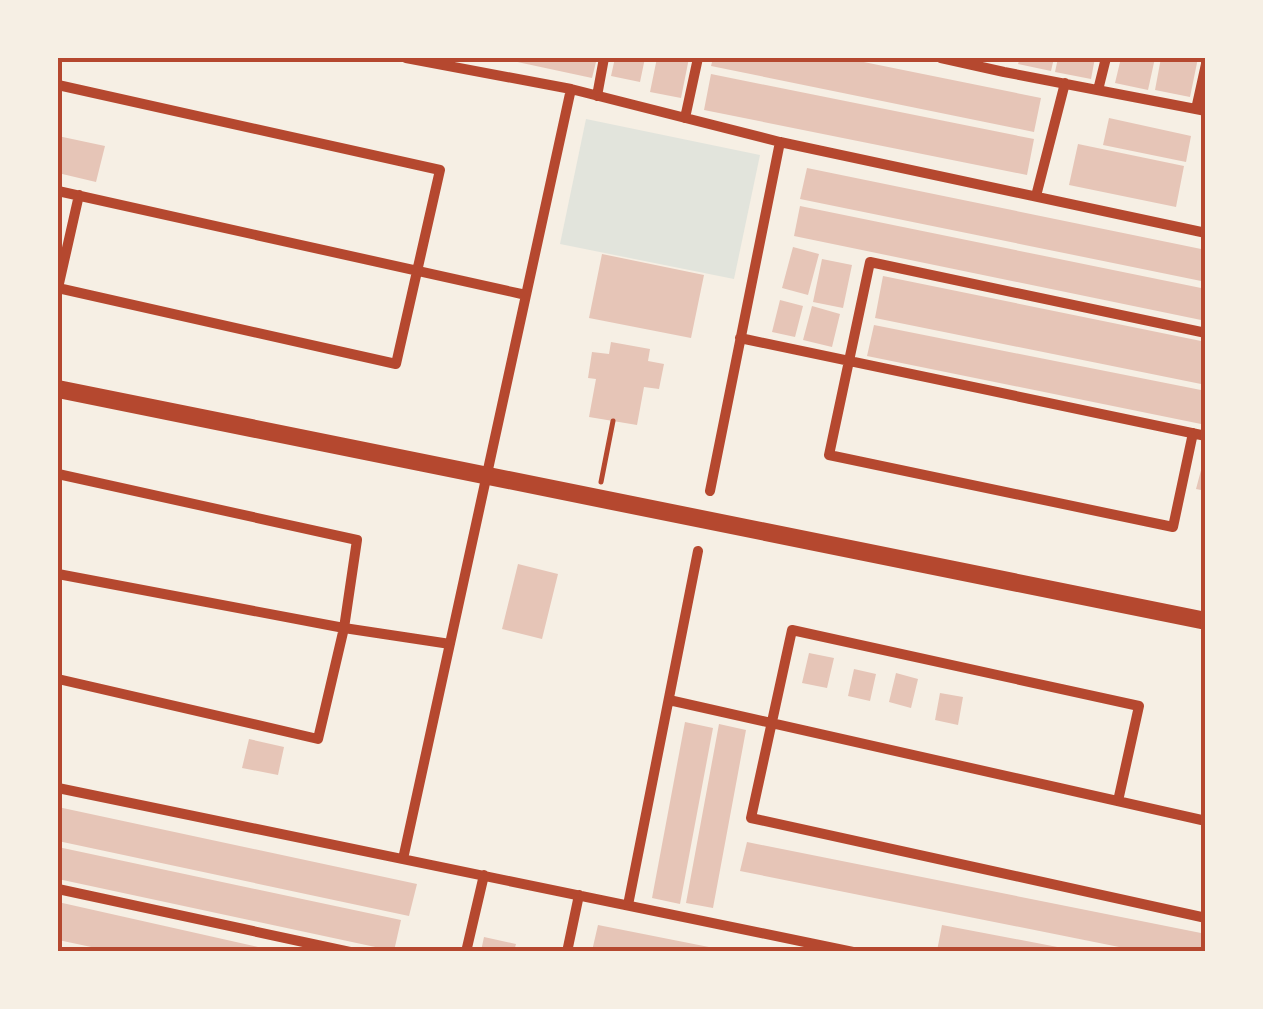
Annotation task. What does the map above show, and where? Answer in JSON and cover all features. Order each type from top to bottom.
[{"type":"street","points":[[406,58],[598,96],[780,142],[1206,232]]},
{"type":"street","points":[[598,96],[604,58]]},
{"type":"street","points":[[684,118],[698,58]]},
{"type":"street","points":[[940,58],[1201,110],[1206,64]]},
{"type":"street","points":[[1004,72],[1007,58]]},
{"type":"street","points":[[1098,90],[1106,58]]},
{"type":"street","points":[[1036,196],[1065,83]]},
{"type":"street","points":[[58,85],[440,170],[396,364],[58,288],[79,196]]},
{"type":"street","points":[[403,859],[570,90]]},
{"type":"street","points":[[710,491],[780,142]]},
{"type":"street","points":[[58,191],[526,295]]},
{"type":"street","points":[[1193,433],[1172,527],[829,455],[870,262],[1206,333]]},
{"type":"street","points":[[740,338],[1206,436]]},
{"type":"street","points":[[58,389],[1206,621]]},
{"type":"street","points":[[58,474],[358,540],[344,628],[318,739],[58,679]]},
{"type":"street","points":[[628,905],[698,551]]},
{"type":"street","points":[[58,574],[450,644]]},
{"type":"street","points":[[1118,801],[1139,706],[792,630],[750,818],[1206,918]]},
{"type":"street","points":[[669,700],[1206,820]]},
{"type":"street","points":[[58,788],[853,952]]},
{"type":"street","points":[[466,952],[484,876]]},
{"type":"street","points":[[58,888],[350,952]]},
{"type":"street","points":[[567,952],[578,895]]},
{"type":"path","points":[[598,498],[613,421]]},
{"type":"shaded area","points":[[586,119],[760,155],[734,279],[560,244]]},
{"type":"building","points":[[499,58],[597,58],[592,78]]},
{"type":"building","points":[[615,58],[645,58],[640,82],[611,76]]},
{"type":"building","points":[[657,58],[689,58],[681,98],[650,92]]},
{"type":"building","points":[[713,58],[844,58],[1041,98],[1034,132],[711,66]]},
{"type":"building","points":[[1020,58],[1054,58],[1051,71],[1018,64]]},
{"type":"building","points":[[1058,58],[1095,58],[1091,79],[1055,72]]},
{"type":"building","points":[[1121,58],[1155,58],[1148,90],[1115,83]]},
{"type":"building","points":[[1161,58],[1198,58],[1190,97],[1155,90]]},
{"type":"building","points":[[711,74],[1034,139],[1027,175],[704,110]]},
{"type":"building","points":[[1109,118],[1191,136],[1186,162],[1103,145]]},
{"type":"building","points":[[58,136],[105,146],[96,182],[58,173]]},
{"type":"building","points":[[1078,144],[1184,166],[1176,207],[1069,185]]},
{"type":"building","points":[[807,168],[1206,250],[1206,282],[800,199]]},
{"type":"building","points":[[800,206],[1206,289],[1206,321],[794,236]]},
{"type":"building","points":[[793,247],[819,254],[808,295],[782,288]]},
{"type":"building","points":[[602,254],[704,275],[691,338],[589,318]]},
{"type":"building","points":[[822,259],[852,265],[843,308],[813,302]]},
{"type":"building","points":[[883,276],[1206,342],[1206,385],[875,318]]},
{"type":"building","points":[[780,300],[803,306],[795,337],[772,332]]},
{"type":"building","points":[[812,306],[840,314],[832,347],[803,340]]},
{"type":"building","points":[[874,325],[1206,391],[1206,425],[867,356]]},
{"type":"building","points":[[611,342],[650,349],[648,361],[664,364],[659,389],[644,387],[637,425],[589,417],[596,379],[588,378],[592,352],[609,354]]},
{"type":"building","points":[[1206,459],[1206,491],[1196,489]]},
{"type":"building","points":[[518,564],[558,574],[542,639],[502,629]]},
{"type":"building","points":[[809,653],[834,658],[827,688],[802,683]]},
{"type":"building","points":[[854,669],[876,674],[870,701],[848,696]]},
{"type":"building","points":[[896,673],[918,679],[911,708],[889,702]]},
{"type":"building","points":[[940,693],[963,697],[958,725],[935,720]]},
{"type":"building","points":[[685,722],[713,728],[680,904],[652,898]]},
{"type":"building","points":[[719,724],[746,730],[713,908],[686,903]]},
{"type":"building","points":[[249,739],[284,747],[278,775],[242,768]]},
{"type":"building","points":[[58,807],[417,884],[409,916],[58,841]]},
{"type":"building","points":[[747,842],[1206,934],[1206,951],[1139,951],[740,871]]},
{"type":"building","points":[[58,847],[401,920],[394,951],[58,879]]},
{"type":"building","points":[[58,902],[271,951],[110,951],[58,940]]},
{"type":"building","points":[[598,925],[724,950],[724,951],[592,951]]},
{"type":"building","points":[[942,925],[1073,950],[937,951]]},
{"type":"building","points":[[484,937],[516,944],[514,951],[481,951]]}]
